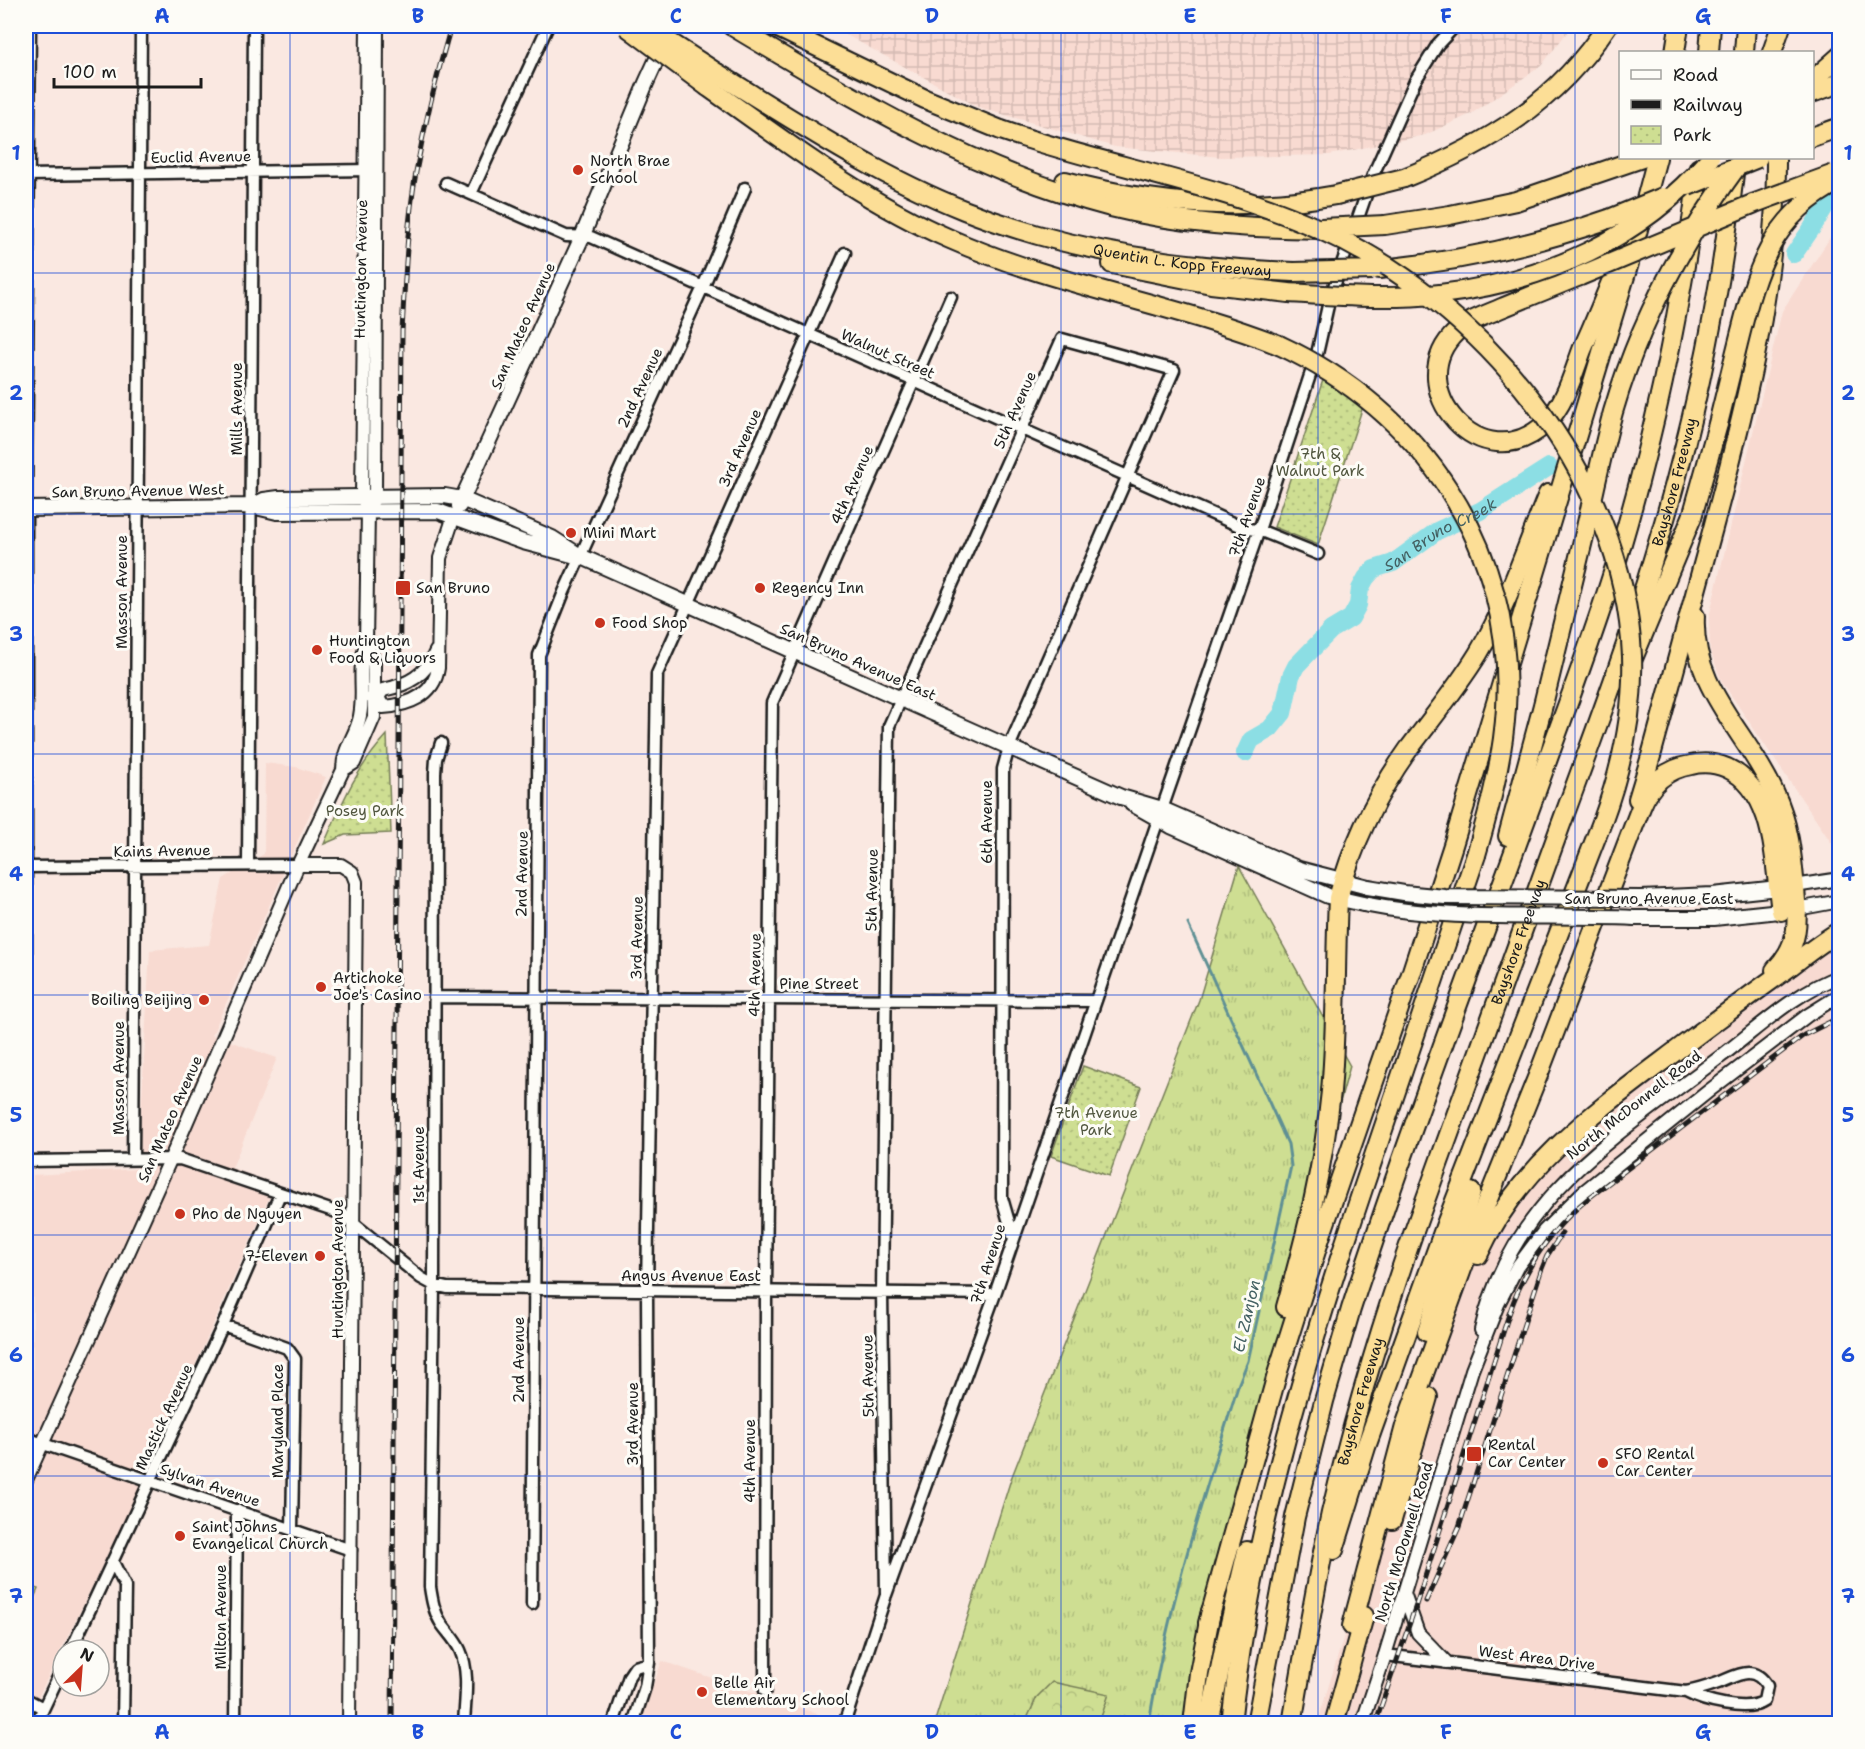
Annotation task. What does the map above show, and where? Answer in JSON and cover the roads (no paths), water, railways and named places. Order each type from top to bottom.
[{"type":"highway","points":[[626,26],[713,80],[836,177],[884,206],[951,240],[1030,269],[1240,331],[1279,345],[1336,376],[1390,417],[1434,467],[1469,524],[1480,549],[1499,611],[1507,675],[1501,751],[1489,812],[1315,1332],[1276,1473],[1261,1538],[1249,1601],[1231,1724]]},
{"type":"highway","name":"Quentin L. Kopp Freeway","points":[[645,26],[713,80],[891,176],[964,210],[1052,239],[1134,257],[1213,268],[1294,272],[1372,270],[1443,262],[1516,248],[1609,219],[1756,159]]},
{"type":"highway","points":[[774,26],[924,99],[1001,130],[1285,214],[1324,231],[1379,262],[1414,285],[1471,333],[1507,370],[1559,439],[1607,532],[1624,593],[1632,655],[1630,718],[1617,781],[1446,1224],[1395,1364],[1310,1623]]},
{"type":"highway","points":[[926,135],[1050,177],[1149,199],[1244,205],[1304,201],[1404,177],[1473,148],[1523,115],[1567,76],[1606,26]]},
{"type":"highway","points":[[1675,51],[1679,26]]},
{"type":"highway","points":[[1709,51],[1711,26]]},
{"type":"highway","points":[[1744,51],[1746,26]]},
{"type":"highway","points":[[1769,26],[1771,51]]},
{"type":"highway","points":[[1771,51],[1781,26]]},
{"type":"highway","points":[[736,28],[861,102],[926,135],[1018,176],[1112,207],[1218,225],[1318,229],[1385,225],[1450,215],[1516,201],[1639,159]]},
{"type":"highway","points":[[1814,79],[1839,56]]},
{"type":"highway","points":[[1814,85],[1839,74]]},
{"type":"highway","points":[[1814,92],[1839,83]]},
{"type":"highway","points":[[1814,136],[1839,127]]},
{"type":"highway","points":[[1814,146],[1839,140]]},
{"type":"highway","points":[[1655,159],[1620,258],[1619,260],[1566,389],[1554,413],[1536,431],[1511,441],[1488,441],[1464,430],[1447,410],[1438,386],[1440,362],[1449,341],[1456,333],[1476,320],[1580,276],[1619,260],[1755,203],[1839,173]]},
{"type":"highway","points":[[1208,1623],[1281,1360],[1321,1236],[1412,974],[1453,845],[1639,229],[1655,159]]},
{"type":"highway","points":[[1256,1724],[1295,1517],[1330,1379],[1374,1241],[1591,637],[1632,508],[1659,400],[1672,336],[1691,230],[1700,159]]},
{"type":"highway","points":[[964,210],[1027,237],[1101,262],[1200,282],[1289,293],[1376,297],[1439,294],[1535,274],[1565,264],[1625,232],[1677,192],[1709,159]]},
{"type":"highway","name":"Bayshore Freeway","points":[[1292,1724],[1329,1524],[1346,1453],[1385,1317],[1642,596],[1683,449],[1698,385],[1717,291],[1735,159]]},
{"type":"highway","points":[[1473,966],[1543,705],[1613,412],[1648,317],[1680,253],[1742,159]]},
{"type":"highway","points":[[1610,885],[1651,756],[1744,409],[1760,338],[1771,257],[1776,159]]},
{"type":"highway","points":[[1585,759],[1639,649],[1680,548],[1701,488],[1750,292],[1763,258],[1795,214],[1821,192],[1839,181]]},
{"type":"highway","points":[[1193,1724],[1208,1623],[1246,1447],[1301,1251],[1320,1170],[1333,1072],[1340,890],[1364,826],[1381,793],[1408,750],[1462,678],[1493,628],[1552,486],[1573,448]]},
{"type":"highway","points":[[1710,538],[1695,612],[1695,633],[1700,662],[1708,684],[1721,708],[1775,793],[1788,832],[1786,887]]},
{"type":"highway","points":[[1402,1425],[1641,807],[1650,789],[1670,772],[1701,763],[1722,766],[1737,774],[1749,784],[1759,798],[1786,887],[1796,937],[1787,956],[1777,968],[1728,1011]]},
{"type":"highway","points":[[1334,1724],[1429,1394],[1478,1254],[1495,1221],[1525,1179],[1550,1153],[1615,1098],[1728,1011],[1839,931]]},
{"type":"highway","points":[[1334,1724],[1352,1626],[1402,1425],[1462,1217],[1548,963]]},
{"type":"highway","points":[[1209,1724],[1238,1587],[1283,1408],[1333,1246],[1360,1196]]},
{"type":"main road","name":"San Mateo Avenue","points":[[454,516],[582,237],[672,26]]},
{"type":"main road","name":"San Bruno Avenue West","points":[[252,506],[264,500],[279,498],[445,496],[462,499]]},
{"type":"main road","name":"San Bruno Avenue East","points":[[462,499],[552,538],[580,556],[1160,814],[1299,884],[1340,890],[1368,887],[1445,897],[1641,898],[1713,895],[1786,887]]},
{"type":"main road","name":"San Bruno Avenue West","points":[[26,509],[252,506],[277,512],[438,511],[454,516]]},
{"type":"main road","name":"San Bruno Avenue East","points":[[454,516],[523,542],[580,556]]},
{"type":"main road","name":"San Bruno Avenue East","points":[[1340,890],[1363,904],[1411,912],[1443,914],[1714,918],[1789,910]]},
{"type":"street","points":[[26,990],[27,175],[30,26]]},
{"type":"street","name":"Masson Avenue","points":[[133,1160],[141,26]]},
{"type":"street","name":"Mills Avenue","points":[[248,865],[254,26]]},
{"type":"street","name":"Huntington Avenue","points":[[367,26],[372,170]]},
{"type":"street","name":"Huntington Avenue","points":[[372,700],[374,660],[366,644],[372,170],[377,26]]},
{"type":"street","points":[[471,194],[548,26]]},
{"type":"street","name":"7th Avenue","points":[[846,1718],[886,1595],[995,1294],[1013,1236],[1259,530],[1321,339],[1329,300],[1373,175],[1415,81],[1438,44],[1455,26]]},
{"type":"street","name":"Euclid Avenue","points":[[27,175],[372,170]]},
{"type":"street","name":"Walnut Street","points":[[446,183],[566,236],[591,237],[1246,529],[1259,530],[1318,555]]},
{"type":"street","name":"2nd Avenue","points":[[532,1604],[539,655],[580,556],[703,287],[745,189]]},
{"type":"street","name":"3rd Avenue","points":[[633,1724],[645,1687],[648,1663],[647,1291],[657,674],[845,253]]},
{"type":"street","name":"4th Avenue","points":[[765,1691],[766,1291],[772,703],[951,297]]},
{"type":"street","name":"5th Avenue","points":[[886,1595],[882,1292],[889,726],[1062,339],[1174,370]]},
{"type":"street","name":"6th Avenue","points":[[1013,1236],[1002,1198],[1002,769],[1009,747],[1174,370]]},
{"type":"street","name":"San Mateo Avenue","points":[[372,700],[383,707],[408,703],[421,697],[431,686],[437,674],[440,558],[454,516]]},
{"type":"street","points":[[372,700],[383,690],[401,686],[417,677],[433,658],[437,647]]},
{"type":"street","name":"San Mateo Avenue","points":[[26,1480],[170,1159],[298,865],[343,770],[354,763],[372,723],[372,700]]},
{"type":"street","name":"1st Avenue","points":[[441,743],[435,773],[434,1285],[430,1587],[433,1605],[440,1621],[453,1638],[466,1670],[464,1724]]},
{"type":"street","name":"Huntington Avenue","points":[[298,865],[341,865],[352,872],[356,882],[349,1724]]},
{"type":"street","name":"Kains Avenue","points":[[26,867],[298,865]]},
{"type":"street","name":"San Bruno Avenue East","points":[[1786,887],[1839,879]]},
{"type":"street","name":"San Bruno Avenue East","points":[[1789,910],[1839,901]]},
{"type":"street","name":"North McDonnell Road","points":[[1362,1724],[1472,1370],[1485,1312],[1501,1271],[1531,1220],[1560,1185],[1592,1155],[1776,1014],[1815,987],[1839,976]]},
{"type":"street","name":"North McDonnell Road","points":[[1472,1370],[1498,1304],[1512,1276],[1535,1242],[1560,1213],[1710,1090],[1808,1015],[1839,995]]},
{"type":"street","name":"Pine Street","points":[[434,997],[1095,1001]]},
{"type":"street","name":"Angus Avenue East","points":[[26,1161],[180,1159],[342,1214],[421,1278],[434,1285],[447,1288],[995,1294]]},
{"type":"street","name":"Mastick Avenue","points":[[77,1638],[223,1325],[280,1194]]},
{"type":"street","name":"Maryland Place","points":[[223,1325],[287,1348],[295,1359],[292,1529]]},
{"type":"street","name":"Sylvan Avenue","points":[[26,1438],[351,1550]]},
{"type":"street","name":"Milton Avenue","points":[[235,1724],[237,1510]]},
{"type":"street","points":[[113,1562],[125,1586],[123,1724]]},
{"type":"street","points":[[1404,1593],[1418,1632],[1446,1662]]},
{"type":"street","name":"West Area Drive","points":[[1385,1655],[1686,1692],[1710,1701],[1752,1706],[1764,1701],[1767,1686],[1763,1679],[1745,1672],[1701,1689],[1686,1692]]},
{"type":"street","points":[[613,1724],[629,1676],[635,1667],[648,1663]]},
{"type":"street","points":[[36,1724],[51,1692]]},
{"type":"street","points":[[26,1699],[43,1708]]},
{"type":"waterway","name":"San Bruno Creek","points":[[1794,254],[1840,182]]},
{"type":"waterway","name":"San Bruno Creek","points":[[1245,753],[1251,740],[1270,729],[1283,713],[1291,676],[1296,666],[1331,630],[1351,618],[1358,605],[1360,589],[1374,569],[1393,563],[1437,531],[1480,511],[1549,467]]},
{"type":"waterway","name":"El Zanjon","points":[[1149,1724],[1176,1594],[1213,1467],[1248,1361],[1291,1166],[1288,1144],[1188,924]]},
{"type":"railway","points":[[392,1724],[402,331],[408,232],[416,172],[423,135],[451,26]]},
{"type":"railway","points":[[1375,1724],[1416,1605],[1509,1314],[1531,1264],[1551,1235],[1590,1197],[1804,1035],[1840,1017]]},
{"type":"railway","points":[[1426,1601],[1459,1527],[1541,1271],[1547,1256],[1562,1233]]},
{"type":"place","name":"North Brae School","points":[[578,170]]},
{"type":"place","name":"Mini Mart","points":[[571,533]]},
{"type":"place","name":"San Bruno","points":[[403,588]]},
{"type":"place","name":"Regency Inn","points":[[760,588]]},
{"type":"place","name":"Food Shop","points":[[600,623]]},
{"type":"place","name":"Huntington Food & Liquors","points":[[317,650]]},
{"type":"place","name":"Artichoke Joe's Casino","points":[[321,987]]},
{"type":"place","name":"Boiling Beijing","points":[[204,1000]]},
{"type":"place","name":"Pho de Nguyen","points":[[180,1214]]},
{"type":"place","name":"7-Eleven","points":[[320,1256]]},
{"type":"place","name":"Rental Car Center","points":[[1474,1454]]},
{"type":"place","name":"SFO Rental Car Center","points":[[1603,1463]]},
{"type":"place","name":"Saint Johns Evangelical Church","points":[[180,1536]]},
{"type":"place","name":"Belle Air Elementary School","points":[[702,1692]]},
{"type":"park label","name":"7th & Walnut Park","points":[[1320,462]]},
{"type":"park label","name":"Posey Park","points":[[365,811]]},
{"type":"park label","name":"7th Avenue Park","points":[[1096,1122]]}]
